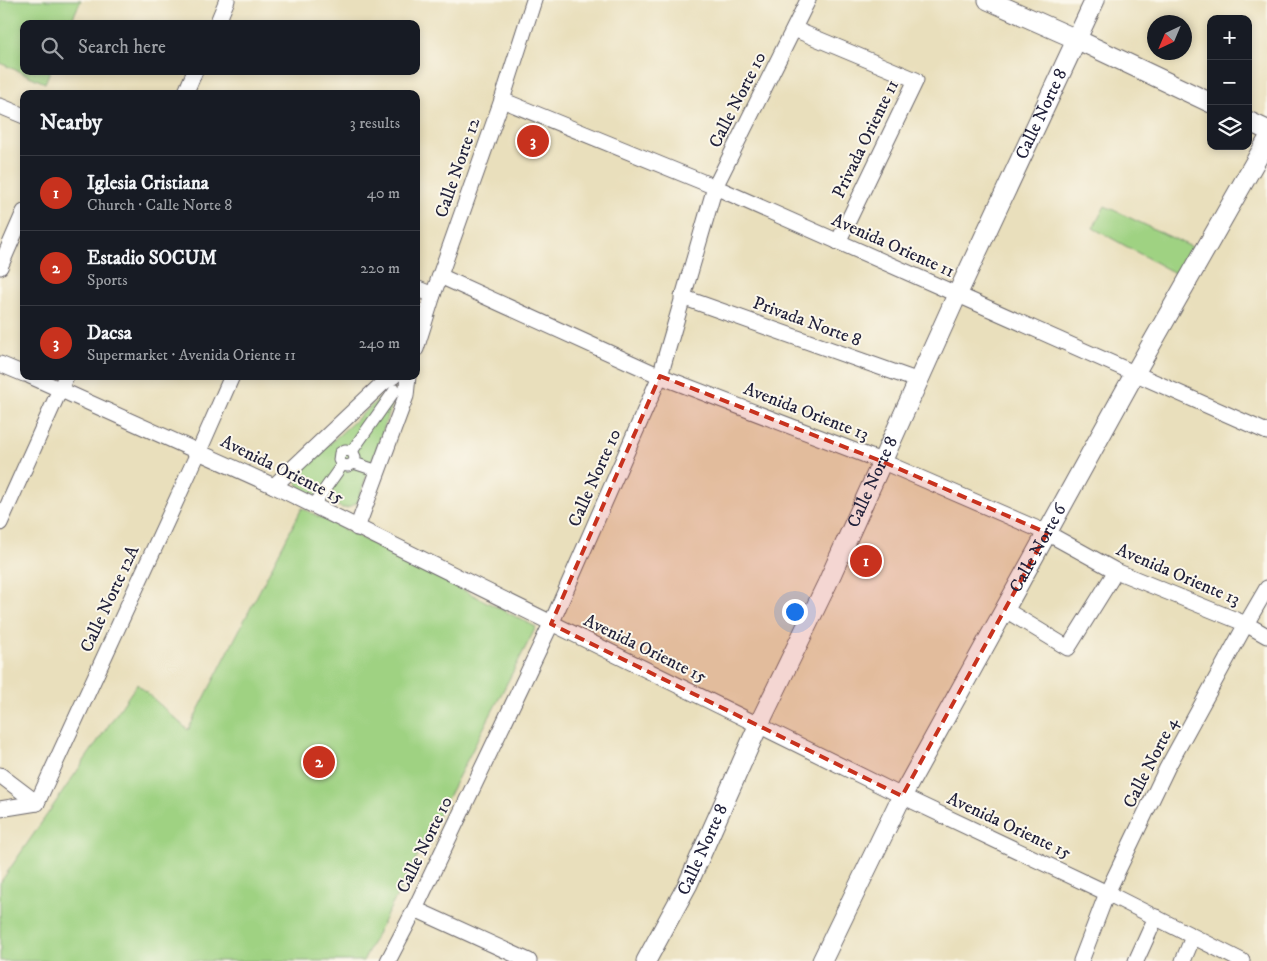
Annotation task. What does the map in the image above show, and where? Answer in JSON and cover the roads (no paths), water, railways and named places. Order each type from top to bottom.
[{"type":"street","points":[[219,20],[227,0]]},
{"type":"street","name":"Calle Norte 12","points":[[420,336],[432,295],[502,100],[534,0]]},
{"type":"street","name":"Calle Norte 10","points":[[388,961],[415,909],[551,624],[660,376],[715,187],[808,0]]},
{"type":"street","points":[[988,0],[1207,101]]},
{"type":"street","name":"Calle Norte 8","points":[[646,961],[688,884],[759,724],[827,584],[957,295],[1095,0]]},
{"type":"street","name":"Privada Oriente 11","points":[[794,29],[916,80],[838,242]]},
{"type":"street","points":[[188,90],[194,75]]},
{"type":"street","name":"Avenida Oriente 11","points":[[502,100],[715,187],[1267,432]]},
{"type":"street","points":[[0,106],[20,114]]},
{"type":"street","points":[[1252,123],[1267,130]]},
{"type":"street","name":"Calle Norte 6","points":[[822,961],[902,796],[1134,372],[1267,141]]},
{"type":"street","points":[[0,267],[20,221]]},
{"type":"street","name":"Avenida Oriente 13","points":[[440,276],[660,376],[882,462],[1047,533],[1116,571],[1246,624],[1267,636]]},
{"type":"street","points":[[420,290],[432,295]]},
{"type":"street","name":"Privada Norte 8","points":[[682,297],[919,382]]},
{"type":"street","points":[[0,364],[20,372]]},
{"type":"street","name":"Avenida Oriente 15","points":[[49,380],[63,383],[902,796],[1156,917],[1242,961]]},
{"type":"street","name":"Calle Norte 12A","points":[[37,803],[230,380]]},
{"type":"street","points":[[0,524],[63,383]]},
{"type":"street","points":[[274,486],[325,437],[394,386]]},
{"type":"street","points":[[313,506],[394,386]]},
{"type":"street","points":[[357,528],[378,471],[394,386]]},
{"type":"street","points":[[325,437],[347,458],[378,471]]},
{"type":"street","points":[[1004,609],[1068,648],[1116,571]]},
{"type":"street","name":"Calle Norte 4","points":[[1081,961],[1107,893],[1167,768],[1267,588]]},
{"type":"street","points":[[0,775],[37,803]]},
{"type":"street","points":[[0,809],[37,803]]},
{"type":"street","points":[[415,909],[529,961]]},
{"type":"street","points":[[1136,961],[1156,917]]},
{"type":"street","points":[[1183,961],[1194,937]]},
{"type":"place","name":"Dacsa","points":[[533,141]]},
{"type":"place","name":"Iglesia Cristiana","points":[[866,561]]},
{"type":"place","name":"Estadio SOCUM","points":[[319,762]]}]
